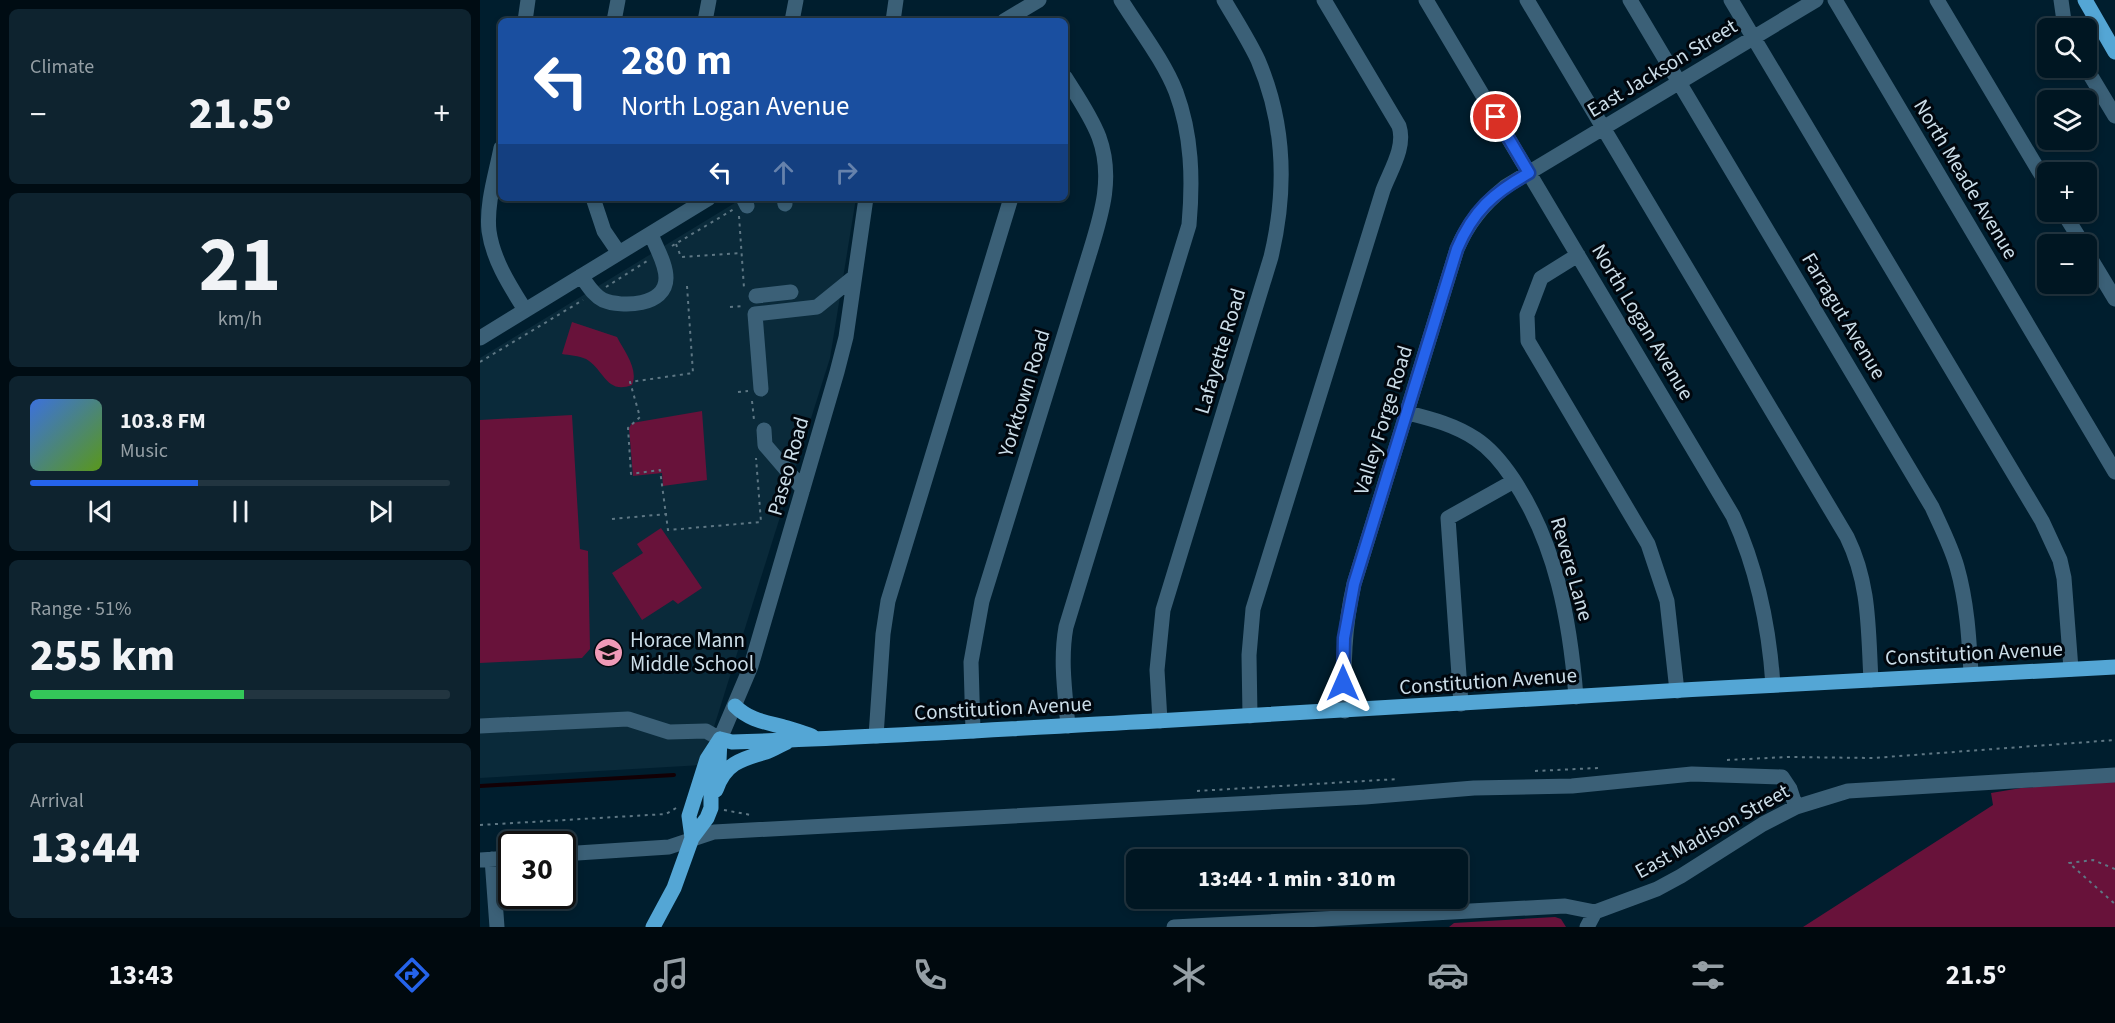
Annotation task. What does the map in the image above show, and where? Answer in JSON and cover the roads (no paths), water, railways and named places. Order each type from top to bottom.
[{"type":"main road","points":[[2085,0],[2115,51]]},
{"type":"main road","name":"Constitution Avenue","points":[[720,739],[732,742],[821,739],[1345,711],[1971,673],[2115,667]]},
{"type":"main road","points":[[735,706],[744,715],[766,724],[784,727],[821,739]]},
{"type":"main road","name":"Paseo Road","points":[[653,927],[674,888],[692,838],[707,818],[711,808],[711,784],[719,761],[720,739]]},
{"type":"main road","name":"Paseo Road","points":[[692,838],[689,816],[707,759],[720,739]]},
{"type":"main road","points":[[711,808],[718,785],[732,766],[743,758],[767,752],[790,740]]},
{"type":"street","points":[[525,18],[528,0]]},
{"type":"street","points":[[615,18],[618,0]]},
{"type":"street","points":[[706,18],[709,0]]},
{"type":"street","points":[[793,18],[796,0]]},
{"type":"street","points":[[893,18],[896,0]]},
{"type":"street","points":[[1028,15],[1038,0]]},
{"type":"street","points":[[1068,726],[1063,663],[1066,627],[1189,225],[1190,144],[1175,91],[1121,0]]},
{"type":"street","name":"Lafayette Road","points":[[1160,720],[1157,670],[1163,610],[1270,257],[1278,222],[1282,187],[1281,151],[1271,97],[1257,58],[1224,0]]},
{"type":"street","points":[[1250,716],[1249,655],[1253,609],[1383,190],[1402,136],[1399,126],[1324,0]]},
{"type":"street","name":"North Logan Avenue","points":[[1426,0],[1733,516],[1751,561],[1762,599],[1771,652],[1773,686]]},
{"type":"street","points":[[1527,0],[1847,537],[1856,555],[1864,587],[1871,680]]},
{"type":"street","name":"Farragut Avenue","points":[[1630,0],[1932,507],[1950,548],[1962,590],[1971,673]]},
{"type":"street","points":[[1731,0],[2042,521],[2060,560],[2064,578],[2071,669]]},
{"type":"street","name":"East Jackson Street","points":[[1529,173],[1816,0]]},
{"type":"street","name":"North Meade Avenue","points":[[1835,0],[2115,472]]},
{"type":"street","points":[[1937,0],[2037,168]]},
{"type":"street","points":[[2061,0],[2064,18]]},
{"type":"street","points":[[2092,78],[2115,116]]},
{"type":"street","name":"Yorktown Road","points":[[972,731],[971,662],[982,601],[1100,220],[1107,185],[1104,152],[1099,136],[1068,81]]},
{"type":"street","points":[[498,165],[490,210],[489,231],[501,269],[525,310]]},
{"type":"street","name":"Valley Forge Road","points":[[1345,711],[1342,665],[1348,610],[1457,249],[1476,213],[1505,187],[1529,173]]},
{"type":"street","points":[[594,201],[604,231],[619,253]]},
{"type":"street","points":[[480,338],[704,201]]},
{"type":"street","name":"Paseo Road","points":[[720,739],[751,666],[842,355],[866,201]]},
{"type":"street","points":[[876,736],[883,634],[888,601],[1010,201]]},
{"type":"street","points":[[581,276],[594,294],[605,300],[638,303],[656,298],[666,278],[663,263],[651,234]]},
{"type":"street","points":[[1578,255],[1541,278],[1527,315],[1528,341],[1648,544],[1668,601],[1677,691]]},
{"type":"street","points":[[2097,269],[2115,299]]},
{"type":"street","points":[[757,395],[755,314],[817,307],[854,277]]},
{"type":"street","points":[[751,301],[791,292]]},
{"type":"street","name":"Revere Lane","points":[[1408,413],[1437,421],[1477,440],[1497,458],[1514,481],[1534,515],[1555,571],[1568,628],[1576,697]]},
{"type":"street","points":[[759,427],[765,446],[803,489]]},
{"type":"street","points":[[1461,704],[1448,518],[1514,481]]},
{"type":"street","points":[[480,726],[628,719],[669,732],[706,731],[720,739]]},
{"type":"street","points":[[576,853],[669,847],[714,832],[1354,798],[1474,788],[1572,786],[1692,774],[1782,777],[1790,789],[1796,807]]},
{"type":"street","name":"East Madison Street","points":[[1595,912],[1657,889],[1763,824],[1796,807],[1848,791],[2115,775]]},
{"type":"street","points":[[486,860],[497,927]]},
{"type":"street","points":[[1174,927],[1434,920],[1565,906],[1595,912],[1587,927]]},
{"type":"waterway","points":[[480,786],[674,775]]},
{"type":"place","name":"Horace Mann Middle School","points":[[609,652]]}]
